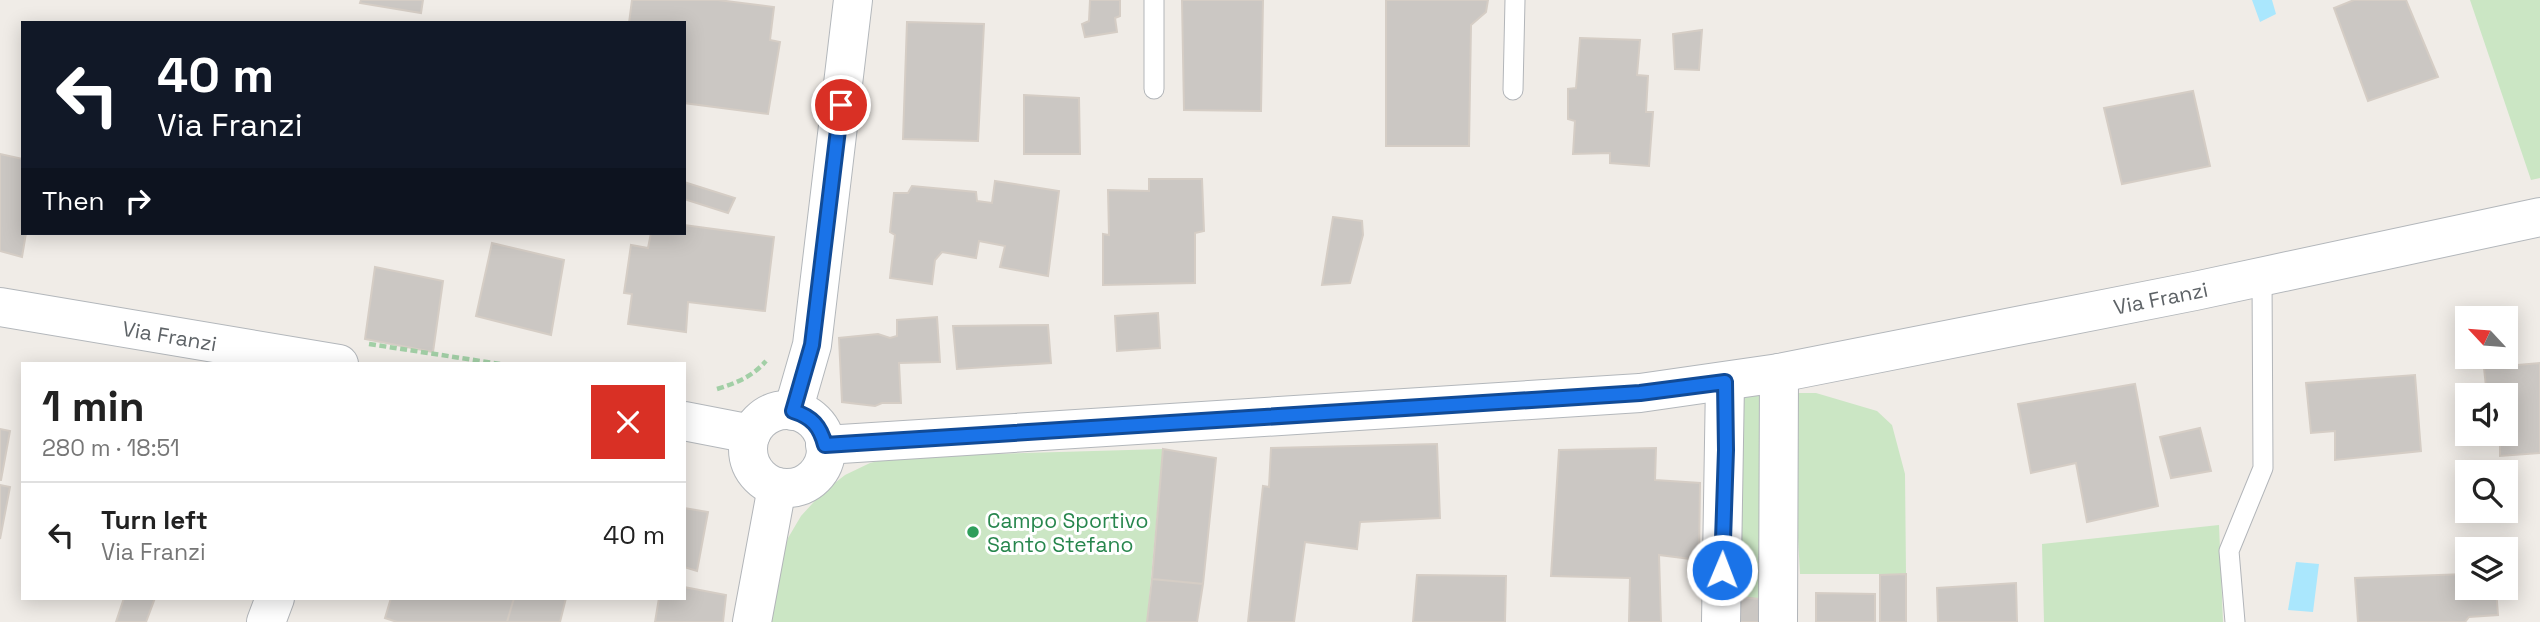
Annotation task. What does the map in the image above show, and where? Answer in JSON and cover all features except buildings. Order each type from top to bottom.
[{"type":"main road","points":[[793,411],[812,345],[853,0]]},
{"type":"main road","name":"Via Franzi","points":[[825,445],[1640,393],[1725,382],[2263,276],[2540,217]]},
{"type":"main road","name":"Via Franzi","points":[[0,307],[327,362]]},
{"type":"main road","points":[[1778,622],[1779,373]]},
{"type":"main road","points":[[1721,622],[1725,382]]},
{"type":"main road","points":[[793,411],[805,414],[815,422],[822,433],[825,457],[812,479],[789,488],[777,487],[755,472],[749,460],[748,447],[751,433],[768,415],[793,411]]},
{"type":"main road","points":[[686,421],[751,433]]},
{"type":"main road","points":[[752,622],[777,487]]},
{"type":"main road","points":[[266,622],[274,600]]},
{"type":"lane","points":[[1154,0],[1154,89]]},
{"type":"lane","points":[[1513,90],[1515,0]]},
{"type":"lane","points":[[2235,622],[2230,551],[2263,468],[2263,276]]},
{"type":"path","points":[[707,391],[744,380],[770,357]]},
{"type":"green space","points":[[2470,0],[2540,0],[2540,178],[2531,180]]},
{"type":"green space","points":[[1767,387],[1770,600],[1729,596],[1730,393]]},
{"type":"green space","points":[[1790,393],[1816,393],[1877,411],[1892,425],[1905,474],[1906,574],[1800,574]]},
{"type":"green space","name":"Campo Sportivo Santo Stefano","points":[[1163,449],[1147,622],[767,622],[780,562],[788,538],[801,516],[822,493],[845,475],[870,463],[894,457]]},
{"type":"green space","points":[[2219,525],[2223,622],[2044,622],[2042,544]]},
{"type":"water","points":[[2252,0],[2272,0],[2276,14],[2260,22]]},
{"type":"water","points":[[2296,562],[2319,564],[2313,612],[2288,610]]},
{"type":"place","name":"Campo Sportivo Santo Stefano","points":[[973,532]]},
{"type":"route","points":[[841,105],[812,345],[793,411],[805,414],[815,422],[825,445],[1640,393],[1725,382],[1722,570]]}]
